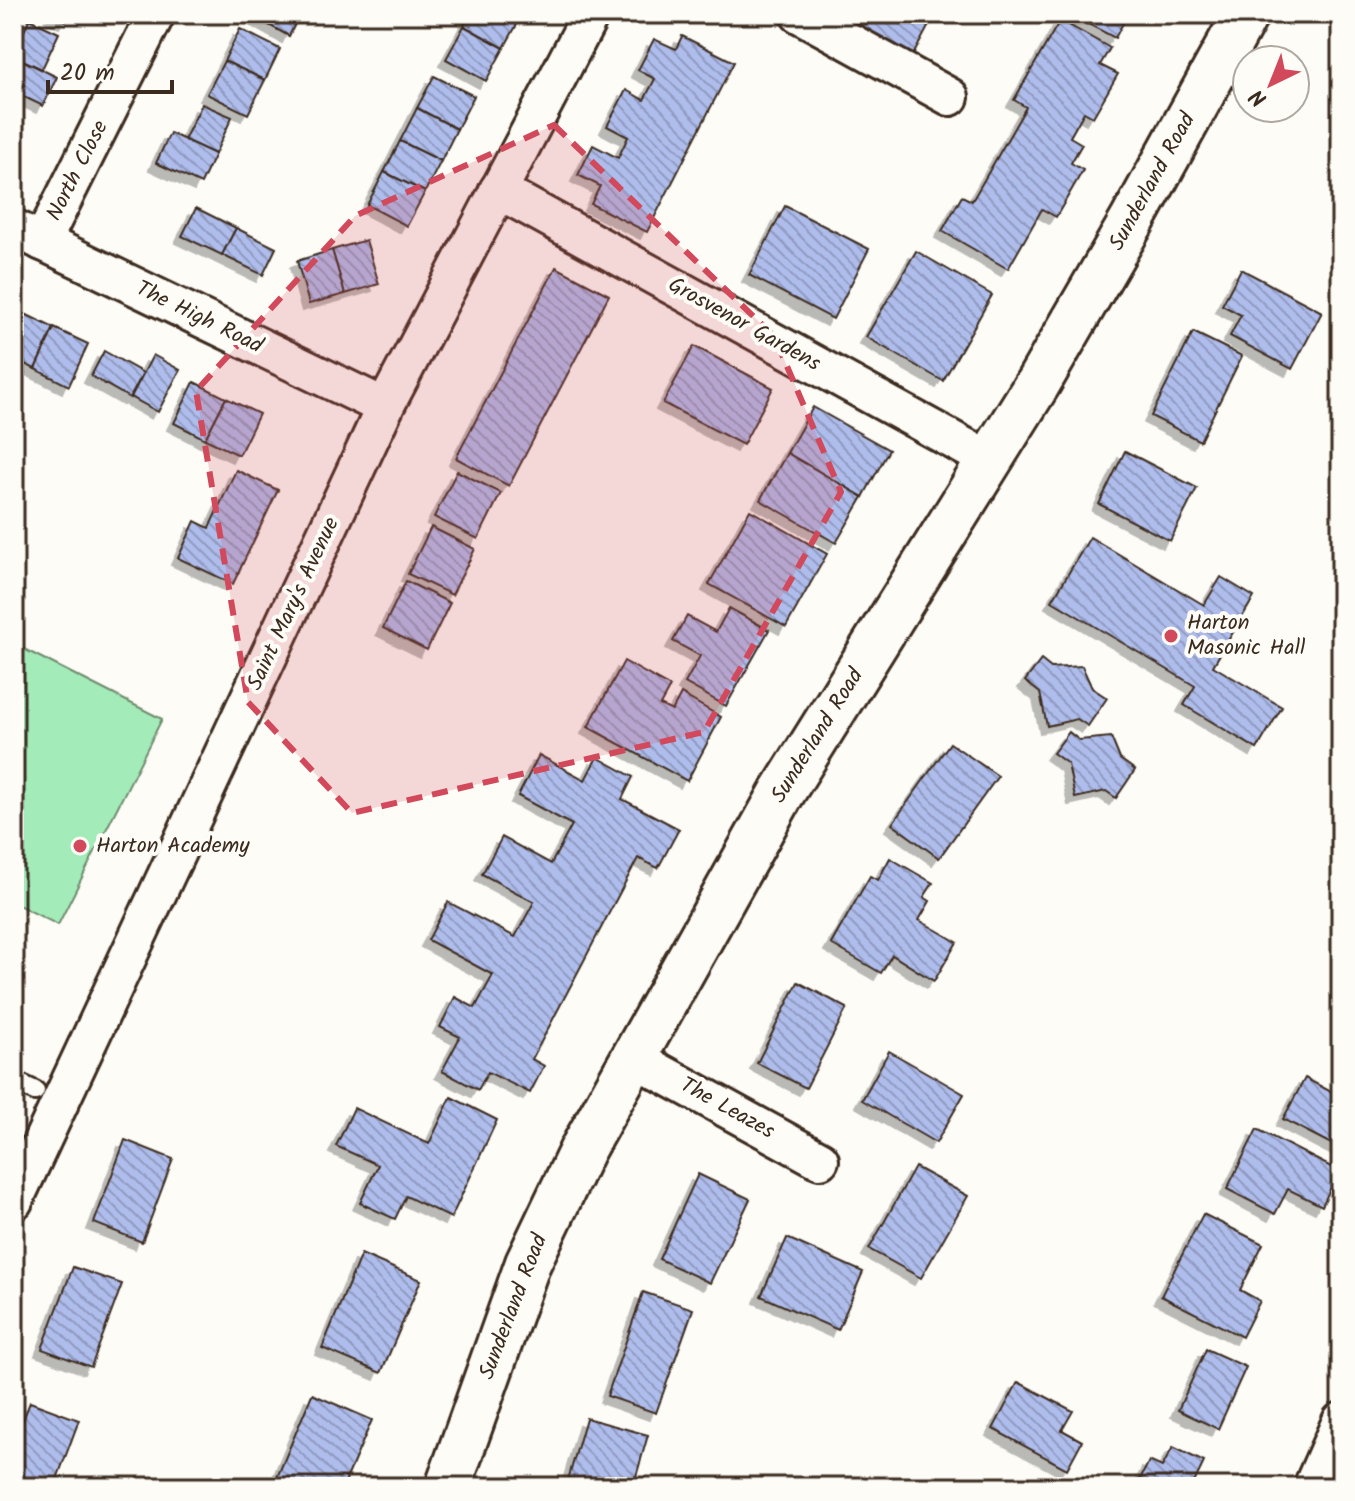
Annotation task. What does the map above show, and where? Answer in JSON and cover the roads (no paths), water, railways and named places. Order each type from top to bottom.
[{"type":"street","name":"North Close","points":[[28,235],[156,14]]},
{"type":"street","name":"Saint Mary's Avenue","points":[[14,1201],[36,1092],[249,702],[385,407],[591,14]]},
{"type":"street","points":[[799,14],[950,97]]},
{"type":"street","name":"Sunderland Road","points":[[448,1487],[528,1263],[582,1150],[782,793],[1038,383],[1246,14]]},
{"type":"street","name":"Grosvenor Gardens","points":[[498,190],[989,460]]},
{"type":"street","name":"The High Road","points":[[28,235],[385,407]]},
{"type":"street","name":"The Leazes","points":[[634,1058],[820,1160]]},
{"type":"street","points":[[1312,1487],[1341,1421]]},
{"type":"place","name":"Harton Masonic Hall","points":[[1171,636]]},
{"type":"place","name":"Harton Academy","points":[[80,846]]}]
